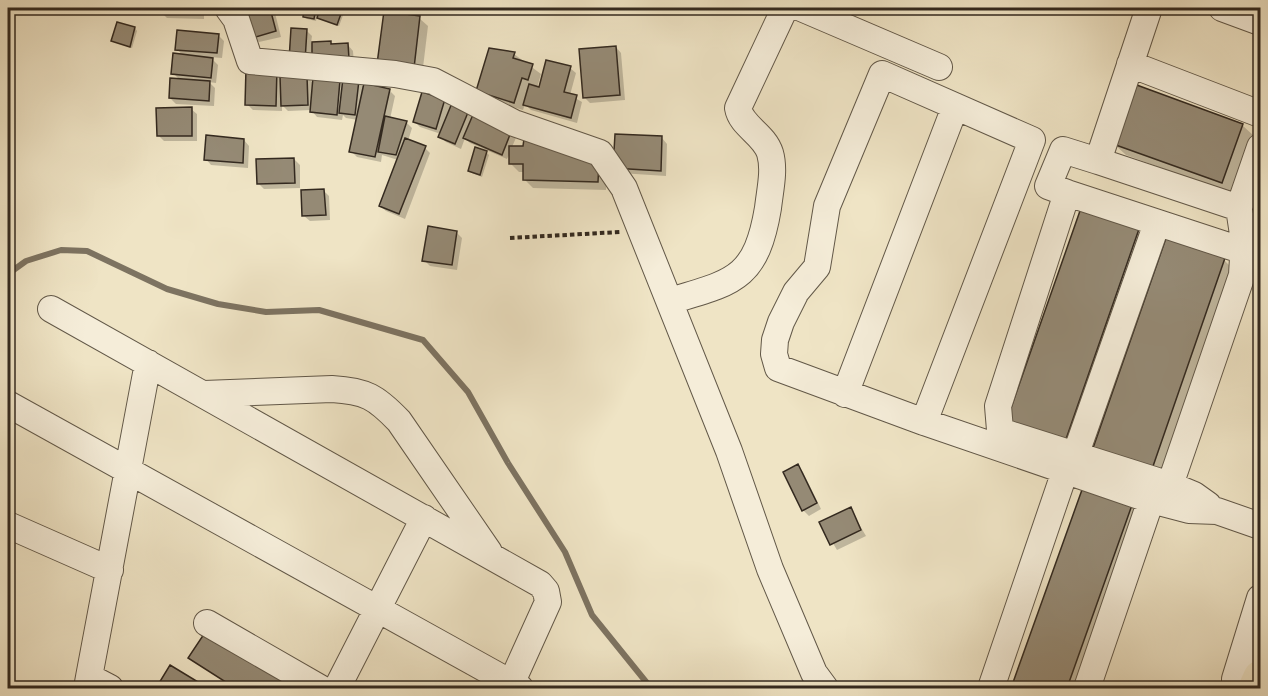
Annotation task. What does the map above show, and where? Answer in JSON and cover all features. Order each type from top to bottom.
[{"type":"main road","points":[[1255,688],[1260,677]]},
{"type":"street","points":[[228,8],[236,18],[250,61],[395,74],[433,81],[514,123],[600,153],[624,188],[642,230],[729,451],[770,569],[814,673],[825,688]]},
{"type":"street","points":[[670,301],[736,279],[750,263],[758,248],[764,230],[772,164],[766,143],[741,117],[738,108],[785,8]]},
{"type":"street","points":[[801,8],[939,67]]},
{"type":"street","points":[[1098,161],[1149,8]]},
{"type":"street","points":[[1222,8],[1260,22]]},
{"type":"street","points":[[1130,64],[1260,114]]},
{"type":"street","points":[[924,422],[1032,140],[882,74],[826,206],[817,267],[796,292],[781,322],[774,347],[778,368],[924,422],[1070,463],[1161,493],[1189,510],[1216,511],[1260,526]]},
{"type":"street","points":[[845,394],[955,107]]},
{"type":"street","points":[[1087,688],[1242,275],[1243,223],[1239,208],[1260,147]]},
{"type":"street","points":[[1239,208],[1063,150],[1048,186],[1244,251]]},
{"type":"street","points":[[1067,193],[998,406],[997,422],[1000,430],[1070,463]]},
{"type":"street","points":[[990,688],[1156,223]]},
{"type":"street","points":[[8,404],[516,686],[548,602],[540,584],[51,309]]},
{"type":"street","points":[[96,685],[110,570],[148,363]]},
{"type":"street","points":[[203,394],[332,389],[353,390],[369,395],[382,403],[399,422],[492,556]]},
{"type":"street","points":[[337,688],[424,519]]},
{"type":"street","points":[[8,525],[110,570]]},
{"type":"street","points":[[1235,688],[1235,680],[1260,598]]},
{"type":"street","points":[[207,623],[320,688]]},
{"type":"path","points":[[510,238],[642,230]]},
{"type":"building","points":[[160,8],[199,8],[199,14],[160,13]]},
{"type":"building","points":[[270,8],[276,31],[252,38],[245,12]]},
{"type":"building","points":[[304,8],[316,8],[314,19],[303,17]]},
{"type":"building","points":[[320,8],[343,8],[337,25],[317,18]]},
{"type":"building","points":[[384,11],[420,16],[414,68],[377,64]]},
{"type":"building","points":[[117,22],[135,27],[130,47],[111,41]]},
{"type":"building","points":[[291,28],[307,29],[305,61],[289,60]]},
{"type":"building","points":[[177,30],[219,34],[217,53],[175,50]]},
{"type":"building","points":[[331,41],[331,44],[348,43],[349,59],[312,65],[312,42]]},
{"type":"building","points":[[616,46],[620,95],[583,98],[579,49]]},
{"type":"building","points":[[489,48],[515,52],[513,58],[533,64],[528,80],[522,78],[514,103],[476,91]]},
{"type":"building","points":[[173,53],[213,58],[211,78],[171,74]]},
{"type":"building","points":[[546,60],[571,66],[564,92],[577,95],[571,118],[523,105],[529,84],[539,87]]},
{"type":"building","points":[[246,68],[277,68],[276,106],[245,105]]},
{"type":"building","points":[[280,76],[307,76],[308,105],[281,106]]},
{"type":"building","points":[[313,77],[340,80],[337,115],[310,112]]},
{"type":"building","points":[[170,78],[210,81],[209,101],[169,98]]},
{"type":"building","points":[[343,78],[359,80],[355,115],[339,113]]},
{"type":"building","points":[[364,83],[390,89],[375,157],[349,152]]},
{"type":"building","points":[[1134,84],[1243,124],[1222,183],[1113,144]]},
{"type":"building","points":[[422,92],[445,99],[436,129],[413,122]]},
{"type":"building","points":[[452,103],[469,110],[455,144],[438,137]]},
{"type":"building","points":[[192,107],[192,136],[157,136],[156,108]]},
{"type":"building","points":[[475,110],[513,127],[502,155],[463,138]]},
{"type":"building","points":[[385,116],[407,121],[396,155],[378,152]]},
{"type":"building","points":[[615,134],[662,136],[661,171],[613,168]]},
{"type":"building","points":[[206,135],[244,139],[243,163],[204,160]]},
{"type":"building","points":[[405,138],[426,146],[399,214],[379,206]]},
{"type":"building","points":[[524,139],[599,162],[598,182],[523,180],[523,164],[509,164],[509,146],[523,146]]},
{"type":"building","points":[[475,147],[487,151],[480,175],[468,171]]},
{"type":"building","points":[[294,158],[295,183],[257,184],[256,159]]},
{"type":"building","points":[[324,189],[326,215],[302,216],[301,190]]},
{"type":"building","points":[[1081,208],[1139,229],[1065,442],[1006,422]]},
{"type":"building","points":[[428,226],[457,231],[452,265],[422,261]]},
{"type":"building","points":[[1166,238],[1225,258],[1151,472],[1092,451]]},
{"type":"building","points":[[798,464],[817,503],[802,511],[783,472]]},
{"type":"building","points":[[1083,487],[1132,505],[1067,688],[1011,688]]},
{"type":"building","points":[[851,507],[861,530],[830,545],[819,522]]},
{"type":"building","points":[[208,628],[302,688],[235,688],[188,658]]},
{"type":"building","points":[[170,665],[208,688],[156,688]]},
{"type":"waterway","points":[[8,274],[26,261],[61,250],[87,251],[167,289],[218,304],[266,312],[319,310],[423,340],[468,392],[508,463],[565,552],[592,615],[651,688]]}]
